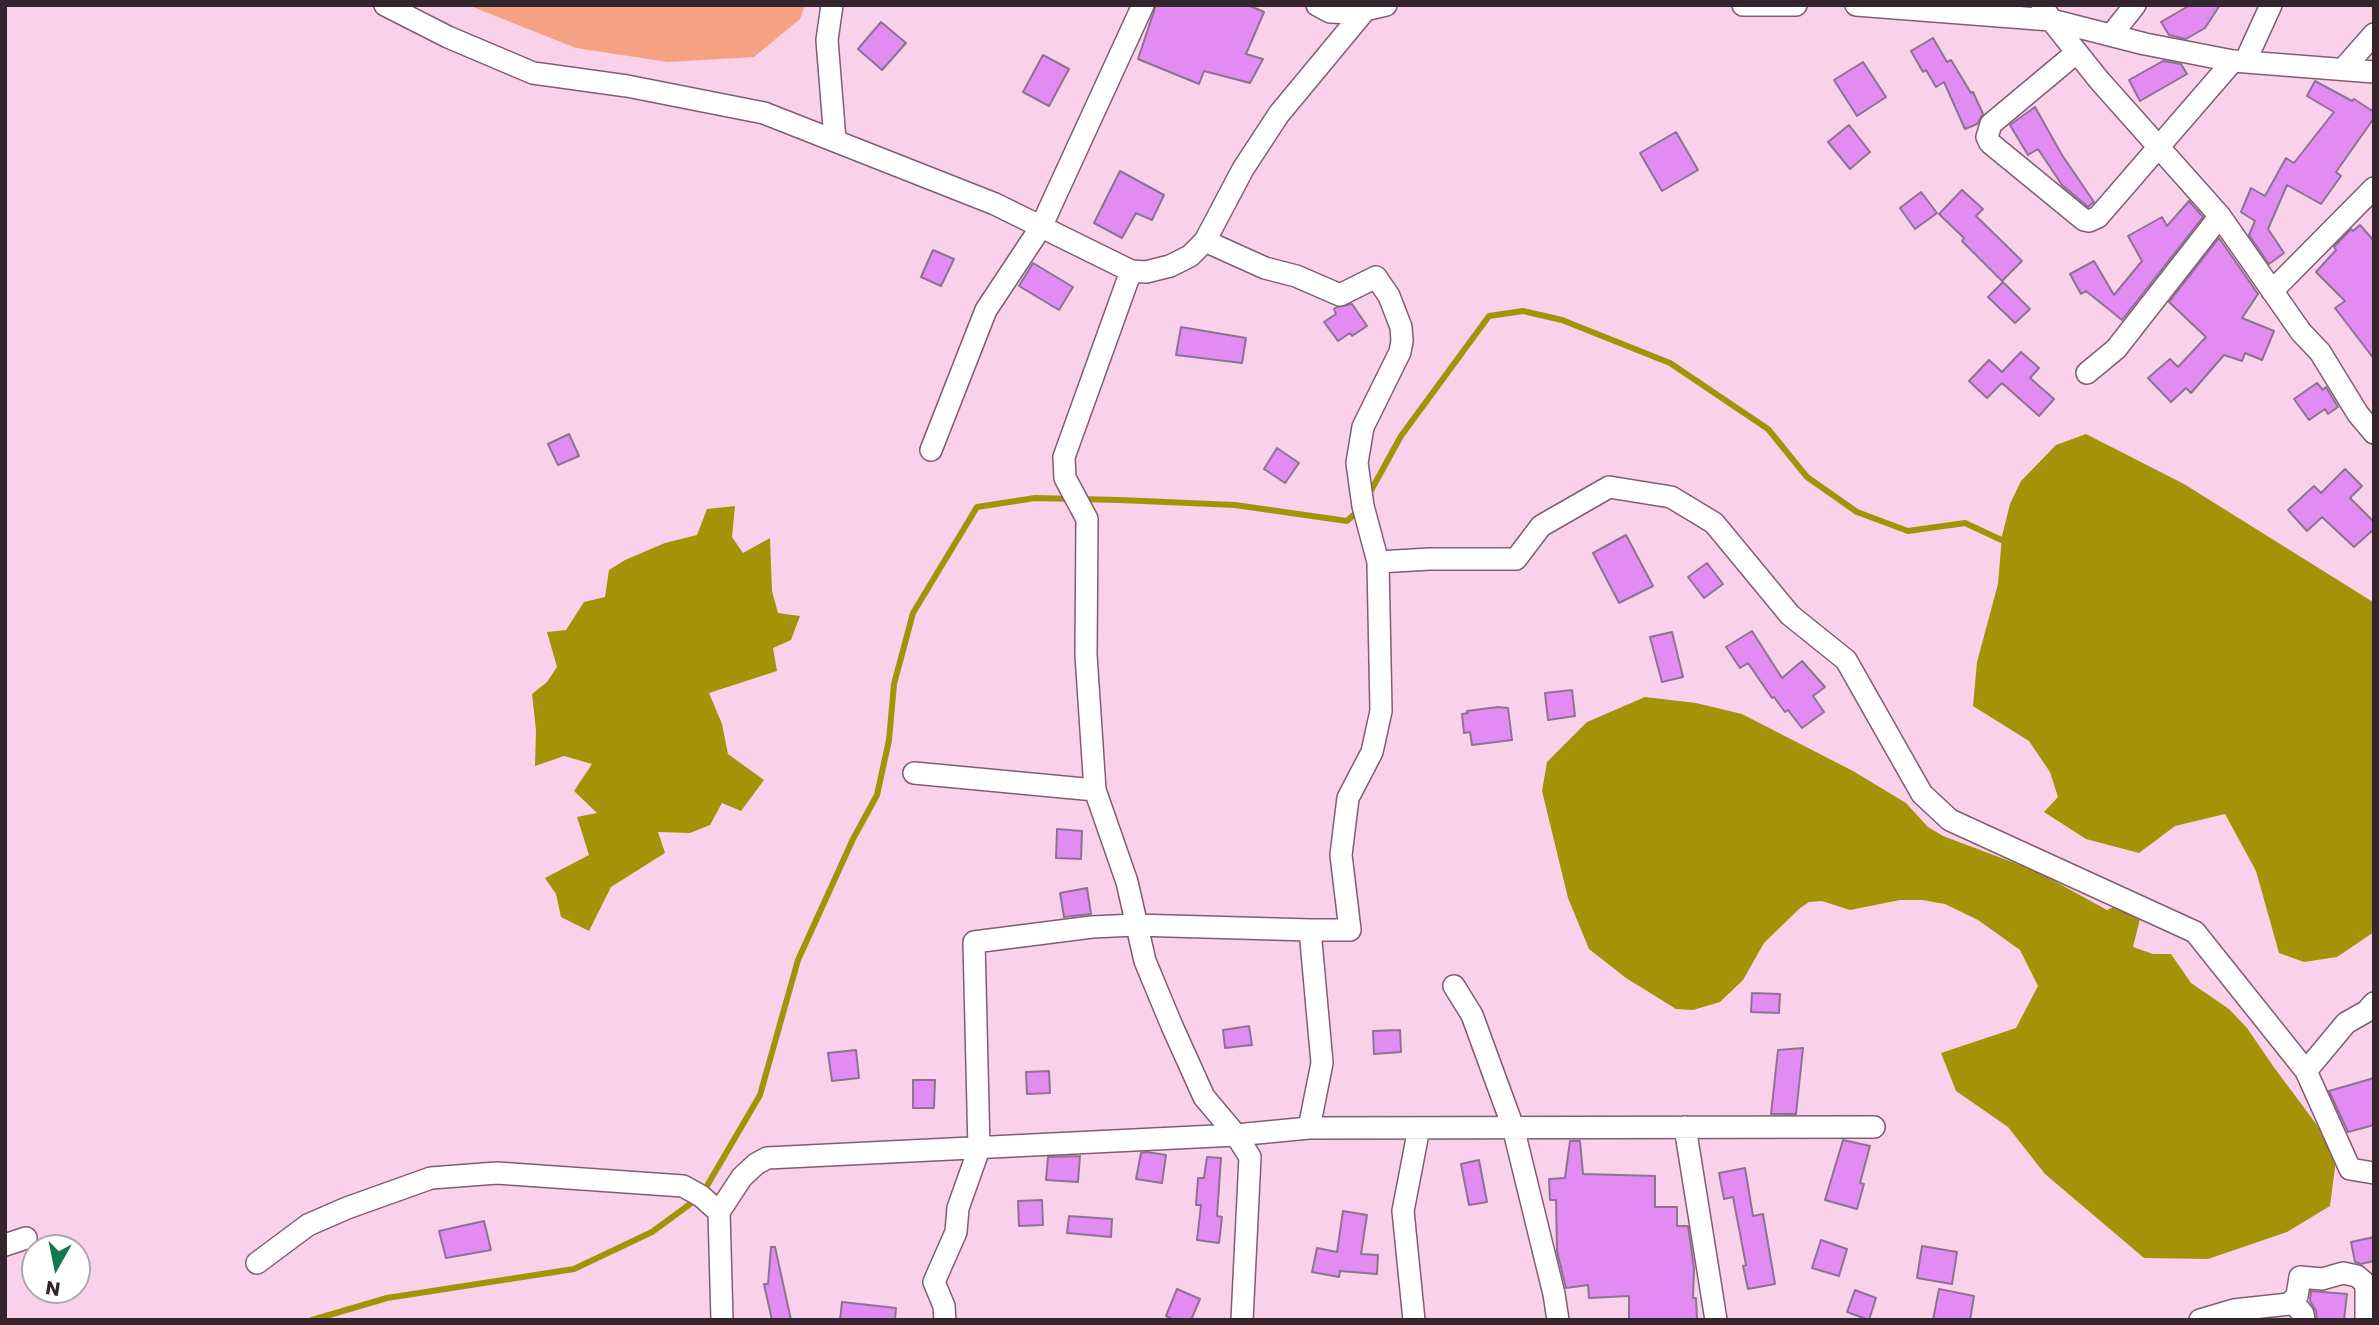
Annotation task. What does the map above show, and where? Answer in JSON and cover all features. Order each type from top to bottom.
[{"type":"street","points":[[385,5],[448,37],[533,73],[627,86],[764,113],[995,204],[1131,271],[1146,272],[1170,266],[1190,256],[1205,241],[1243,169],[1279,114],[1376,7]]},
{"type":"street","points":[[832,5],[827,40],[835,140]]},
{"type":"street","points":[[931,450],[986,310],[1041,227],[1143,5]]},
{"type":"street","points":[[1317,5],[1330,12],[1352,13],[1376,7]]},
{"type":"street","points":[[1743,5],[1796,5]]},
{"type":"street","points":[[1856,5],[2046,13],[2146,44],[2239,62],[2374,72]]},
{"type":"street","points":[[2112,34],[2135,5]]},
{"type":"street","points":[[2076,53],[1991,124],[1987,137],[1990,143],[2088,221],[2098,217],[2159,145],[2239,62],[2271,5]]},
{"type":"street","points":[[2046,13],[2076,53],[2220,216],[2301,332],[2366,408],[2374,433]]},
{"type":"street","points":[[2344,68],[2374,34]]},
{"type":"street","points":[[2272,291],[2374,188]]},
{"type":"street","points":[[2087,373],[2116,349],[2220,216]]},
{"type":"street","points":[[945,1320],[944,1306],[934,1282],[956,1232],[958,1208],[979,1149],[974,942],[1092,927],[1135,925],[1350,930],[1340,855],[1348,798],[1372,752],[1381,710],[1378,562],[1363,506],[1357,463],[1363,427],[1391,372],[1402,341],[1401,327],[1389,296],[1376,277],[1340,295],[1296,276],[1265,268],[1205,241]]},
{"type":"street","points":[[1131,271],[1064,457],[1065,478],[1087,519],[1086,655],[1095,790],[1127,882],[1145,961],[1204,1097],[1236,1135],[1250,1157],[1242,1320]]},
{"type":"street","points":[[1378,562],[1516,559],[1541,526],[1609,487],[1671,497],[1714,523],[1790,615],[1846,660],[1922,794],[1950,820],[2196,932],[2305,1071],[2350,1169],[2374,1173]]},
{"type":"street","points":[[914,773],[1095,790]]},
{"type":"street","points":[[1309,1128],[1322,1063],[1310,930]]},
{"type":"street","points":[[1454,986],[1472,1015],[1513,1127],[1558,1320]]},
{"type":"street","points":[[2305,1071],[2346,1023],[2367,1011],[2374,1003]]},
{"type":"street","points":[[1685,1127],[1716,1320]]},
{"type":"street","points":[[722,1320],[719,1212],[742,1177],[766,1158],[1236,1135],[1309,1128],[1874,1127]]},
{"type":"street","points":[[1414,1320],[1403,1211],[1419,1128]]},
{"type":"street","points":[[257,1263],[308,1225],[346,1208],[432,1178],[497,1173],[683,1186],[701,1196],[719,1212]]},
{"type":"street","points":[[2298,1311],[2297,1296],[2299,1279],[2302,1276],[2322,1279],[2338,1274],[2350,1274],[2361,1278],[2366,1284],[2366,1320]]},
{"type":"street","points":[[2200,1320],[2234,1310],[2286,1305],[2298,1311]]},
{"type":"shaded area","points":[[468,5],[805,5],[800,19],[754,57],[668,62],[576,48]]},
{"type":"shaded area","points":[[2086,434],[2184,484],[2373,602],[2374,932],[2337,957],[2304,962],[2279,953],[2256,871],[2225,814],[2175,826],[2139,853],[2086,839],[2044,812],[2058,797],[2050,772],[2029,741],[1973,706],[1977,662],[1998,584],[2002,536],[2010,504],[2021,481],[2056,445]]},
{"type":"shaded area","points":[[735,506],[732,537],[743,553],[770,538],[772,591],[778,613],[800,616],[791,640],[773,648],[777,671],[709,693],[722,724],[728,754],[764,780],[741,811],[722,803],[710,825],[690,833],[658,832],[665,853],[611,887],[589,931],[561,917],[556,894],[545,878],[589,855],[577,817],[597,813],[574,791],[592,764],[564,756],[535,766],[536,730],[532,694],[547,682],[557,667],[547,632],[566,630],[584,602],[605,597],[609,570],[665,543],[697,535],[707,509]]},
{"type":"shaded area","points":[[1645,697],[1696,703],[1742,714],[1853,771],[1906,803],[1928,827],[1943,836],[2036,871],[2107,910],[2125,902],[2142,911],[2133,947],[2153,954],[2171,954],[2191,983],[2229,1009],[2247,1028],[2337,1152],[2330,1206],[2287,1232],[2208,1259],[2144,1258],[2045,1174],[2008,1127],[1956,1091],[1941,1053],[2016,1028],[2038,986],[2020,950],[1978,920],[1945,904],[1900,900],[1850,910],[1822,901],[1809,902],[1764,943],[1743,980],[1720,1002],[1693,1010],[1676,1009],[1626,978],[1589,949],[1568,898],[1542,791],[1547,762],[1587,722]]},
{"type":"building","points":[[1156,5],[1248,5],[1264,12],[1246,54],[1263,59],[1250,83],[1204,71],[1199,84],[1138,59]]},
{"type":"building","points":[[2190,5],[2220,5],[2205,28],[2186,39],[2169,35],[2161,22]]},
{"type":"building","points":[[881,22],[906,43],[882,70],[858,49]]},
{"type":"building","points":[[1933,38],[1947,62],[1951,60],[1971,93],[1973,92],[1983,114],[1977,124],[1965,129],[1944,82],[1936,87],[1926,70],[1923,72],[1911,51]]},
{"type":"building","points":[[1043,55],[1069,69],[1049,106],[1023,92]]},
{"type":"building","points":[[2163,61],[2181,64],[2187,74],[2140,101],[2129,80]]},
{"type":"building","points":[[1863,62],[1886,97],[1857,116],[1834,80]]},
{"type":"building","points":[[2315,81],[2352,101],[2354,99],[2374,112],[2374,118],[2336,172],[2341,176],[2321,204],[2287,185],[2268,229],[2284,253],[2269,264],[2249,235],[2255,221],[2241,212],[2251,188],[2265,196],[2286,158],[2294,163],[2334,112],[2307,96]]},
{"type":"building","points":[[2035,107],[2062,155],[2094,202],[2088,207],[2062,185],[2038,149],[2028,155],[2010,125]]},
{"type":"building","points":[[1849,125],[1870,152],[1850,169],[1828,142]]},
{"type":"building","points":[[1676,132],[1698,170],[1662,191],[1640,153]]},
{"type":"building","points":[[1120,171],[1164,195],[1152,220],[1136,213],[1122,238],[1094,223]]},
{"type":"building","points":[[1962,190],[1983,209],[1976,216],[2022,261],[2002,281],[1939,214]]},
{"type":"building","points":[[1921,192],[1937,213],[1915,229],[1900,208]]},
{"type":"building","points":[[2189,201],[2203,217],[2122,320],[2086,291],[2081,294],[2070,274],[2094,261],[2114,295],[2142,261],[2128,236],[2162,217],[2167,226]]},
{"type":"building","points":[[2360,225],[2374,241],[2374,359],[2335,308],[2345,301],[2316,272],[2336,250],[2334,247],[2351,229],[2353,231]]},
{"type":"building","points":[[2219,238],[2258,294],[2242,318],[2274,331],[2262,360],[2245,353],[2242,361],[2224,355],[2191,393],[2186,388],[2171,402],[2148,378],[2170,359],[2178,367],[2206,337],[2169,302]]},
{"type":"building","points":[[933,250],[954,259],[941,286],[921,277]]},
{"type":"building","points":[[1033,263],[1073,287],[1059,310],[1019,286]]},
{"type":"building","points":[[2003,282],[2030,309],[2015,323],[1988,297]]},
{"type":"building","points":[[1352,304],[1367,326],[1338,341],[1324,322],[1336,314],[1334,309],[1337,307]]},
{"type":"building","points":[[1181,327],[1246,338],[1242,363],[1176,355]]},
{"type":"building","points":[[2021,352],[2039,368],[2030,378],[2054,399],[2039,416],[2002,383],[1987,398],[1969,381],[1989,360],[2002,372]]},
{"type":"building","points":[[2317,383],[2323,390],[2326,387],[2338,407],[2328,414],[2325,409],[2309,420],[2294,399]]},
{"type":"building","points":[[569,434],[579,456],[558,465],[548,444]]},
{"type":"building","points":[[1277,448],[1299,463],[1285,483],[1264,469]]},
{"type":"building","points":[[2345,469],[2362,486],[2350,498],[2374,522],[2374,529],[2354,547],[2322,517],[2307,531],[2288,510],[2314,486],[2321,493]]},
{"type":"building","points":[[1626,535],[1653,586],[1619,603],[1593,553]]},
{"type":"building","points":[[1707,563],[1723,584],[1704,598],[1688,577]]},
{"type":"building","points":[[1752,631],[1782,678],[1802,661],[1825,687],[1813,696],[1824,712],[1802,728],[1788,710],[1785,712],[1774,697],[1772,698],[1748,663],[1740,668],[1726,647]]},
{"type":"building","points":[[1672,632],[1683,677],[1662,682],[1650,637]]},
{"type":"building","points":[[1572,690],[1575,716],[1548,720],[1545,693]]},
{"type":"building","points":[[1498,707],[1508,708],[1512,740],[1472,745],[1470,732],[1464,733],[1462,714]]},
{"type":"building","points":[[1057,829],[1082,831],[1081,859],[1056,858]]},
{"type":"building","points":[[1087,888],[1091,914],[1064,917],[1060,893]]},
{"type":"building","points":[[1752,993],[1780,994],[1779,1013],[1751,1012]]},
{"type":"building","points":[[1249,1026],[1252,1045],[1225,1048],[1223,1030]]},
{"type":"building","points":[[1400,1030],[1401,1052],[1374,1054],[1373,1031]]},
{"type":"building","points":[[1803,1048],[1796,1114],[1771,1114],[1778,1050]]},
{"type":"building","points":[[856,1050],[859,1078],[832,1081],[828,1053]]},
{"type":"building","points":[[1049,1071],[1050,1093],[1027,1094],[1026,1072]]},
{"type":"building","points":[[2374,1078],[2374,1125],[2348,1132],[2329,1091]]},
{"type":"building","points":[[913,1080],[935,1080],[934,1108],[913,1108]]},
{"type":"building","points":[[1843,1140],[1870,1146],[1860,1183],[1864,1184],[1857,1209],[1825,1200]]},
{"type":"building","points":[[1570,1141],[1580,1141],[1583,1174],[1655,1176],[1655,1207],[1677,1207],[1677,1226],[1688,1226],[1697,1320],[1629,1320],[1629,1296],[1589,1298],[1588,1285],[1566,1288],[1557,1251],[1556,1200],[1550,1200],[1549,1179],[1565,1178]]},
{"type":"building","points":[[1141,1153],[1166,1155],[1162,1183],[1136,1179]]},
{"type":"building","points":[[1080,1156],[1078,1182],[1046,1180],[1048,1157]]},
{"type":"building","points":[[1207,1157],[1221,1158],[1217,1216],[1222,1217],[1219,1243],[1197,1240],[1201,1205],[1196,1205],[1198,1178],[1204,1178]]},
{"type":"building","points":[[1479,1160],[1487,1202],[1469,1205],[1461,1164]]},
{"type":"building","points":[[1745,1168],[1753,1216],[1763,1214],[1775,1284],[1748,1289],[1733,1197],[1724,1199],[1719,1173]]},
{"type":"building","points":[[1042,1200],[1043,1225],[1019,1226],[1018,1201]]},
{"type":"building","points":[[1343,1211],[1367,1215],[1361,1254],[1378,1255],[1377,1274],[1340,1271],[1339,1277],[1312,1272],[1317,1248],[1337,1252]]},
{"type":"building","points":[[1069,1216],[1112,1219],[1111,1237],[1067,1233]]},
{"type":"building","points":[[484,1221],[491,1250],[446,1258],[439,1231]]},
{"type":"building","points":[[2374,1237],[2374,1261],[2361,1264],[2355,1262],[2351,1242]]},
{"type":"building","points":[[1821,1240],[1847,1249],[1839,1276],[1812,1268]]},
{"type":"building","points":[[1922,1246],[1957,1252],[1952,1284],[1917,1278]]},
{"type":"building","points":[[771,1247],[775,1247],[791,1320],[772,1320],[764,1284],[768,1284]]},
{"type":"building","points":[[1177,1289],[1200,1299],[1191,1320],[1175,1320],[1166,1316]]},
{"type":"building","points":[[1939,1289],[1974,1296],[1970,1320],[1933,1320]]},
{"type":"building","points":[[1855,1290],[1876,1298],[1869,1320],[1847,1312]]},
{"type":"building","points":[[2311,1291],[2347,1294],[2344,1320],[2317,1320],[2316,1311],[2310,1301]]},
{"type":"building","points":[[842,1302],[896,1308],[895,1320],[840,1320]]},
{"type":"waterway","points":[[1368,496],[1401,436],[1489,316],[1523,311],[1562,320],[1670,363],[1768,429],[1807,477],[1857,512],[1908,531],[1965,523],[2008,543]]},
{"type":"waterway","points":[[312,1320],[387,1298],[574,1269],[652,1232],[701,1196],[760,1095],[798,960],[853,839],[877,795],[889,740],[894,684],[913,613],[977,507],[1035,498],[1119,500],[1235,505],[1347,521],[1361,508]]}]
